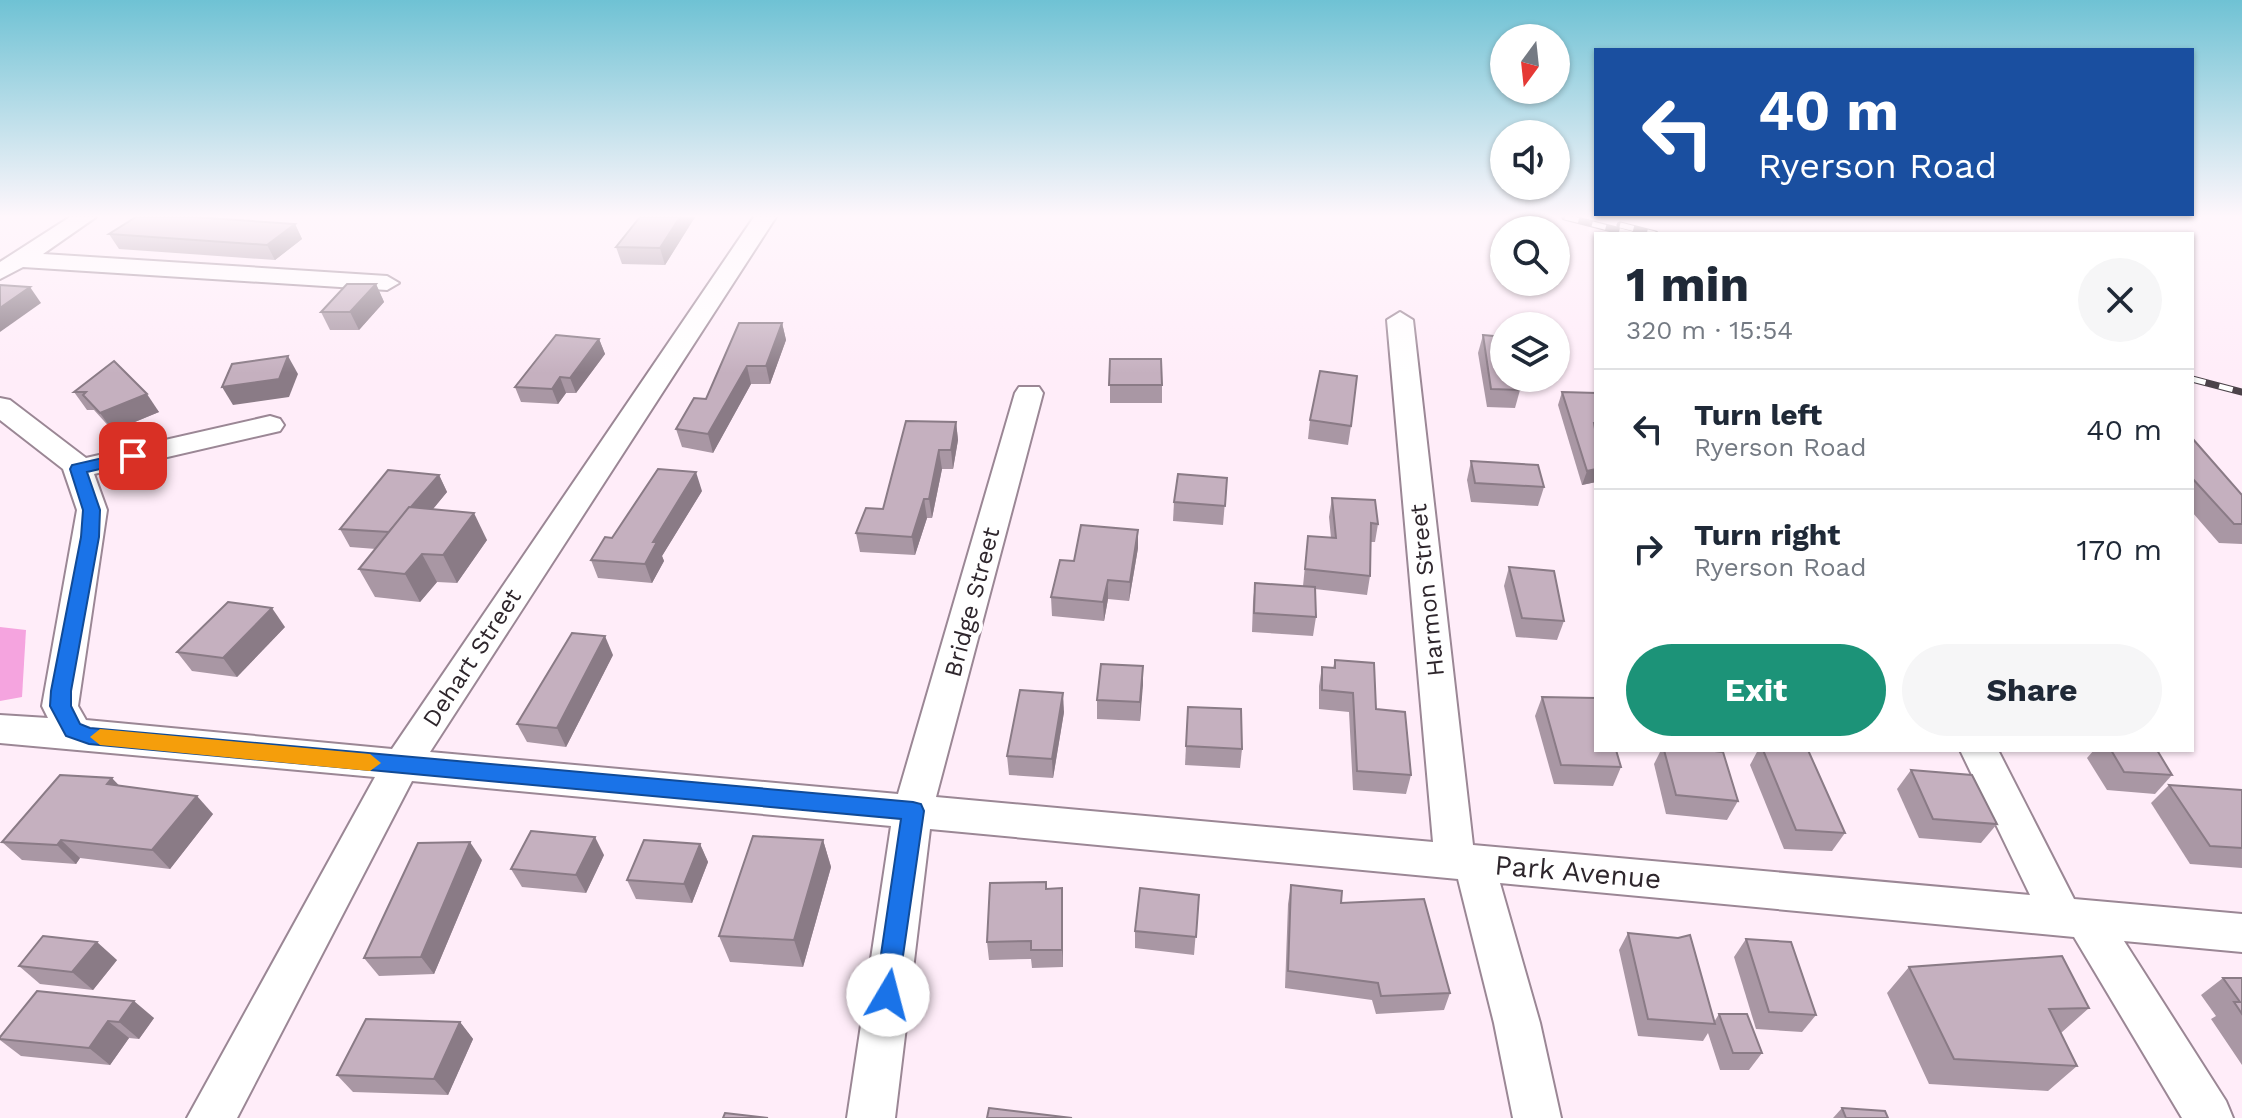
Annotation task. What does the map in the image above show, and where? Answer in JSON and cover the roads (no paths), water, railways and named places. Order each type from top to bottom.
[{"type":"street","points":[[80,269],[387,283]]},
{"type":"street","name":"Dehart Street","points":[[211,1118],[401,766],[730,269]]},
{"type":"street","name":"Harmon Street","points":[[1400,320],[1464,862],[1517,1023],[1537,1118]]},
{"type":"street","name":"Bridge Street","points":[[871,1118],[913,811],[1029,393]]},
{"type":"street","points":[[0,406],[62,451],[78,469],[92,510],[60,706],[73,730],[85,735]]},
{"type":"street","points":[[78,469],[270,425]]},
{"type":"street","name":"Park Avenue","points":[[0,729],[2242,933]]},
{"type":"street","points":[[1980,752],[2075,920],[2209,1118]]},
{"type":"railway","points":[[2194,380],[2242,392]]}]
